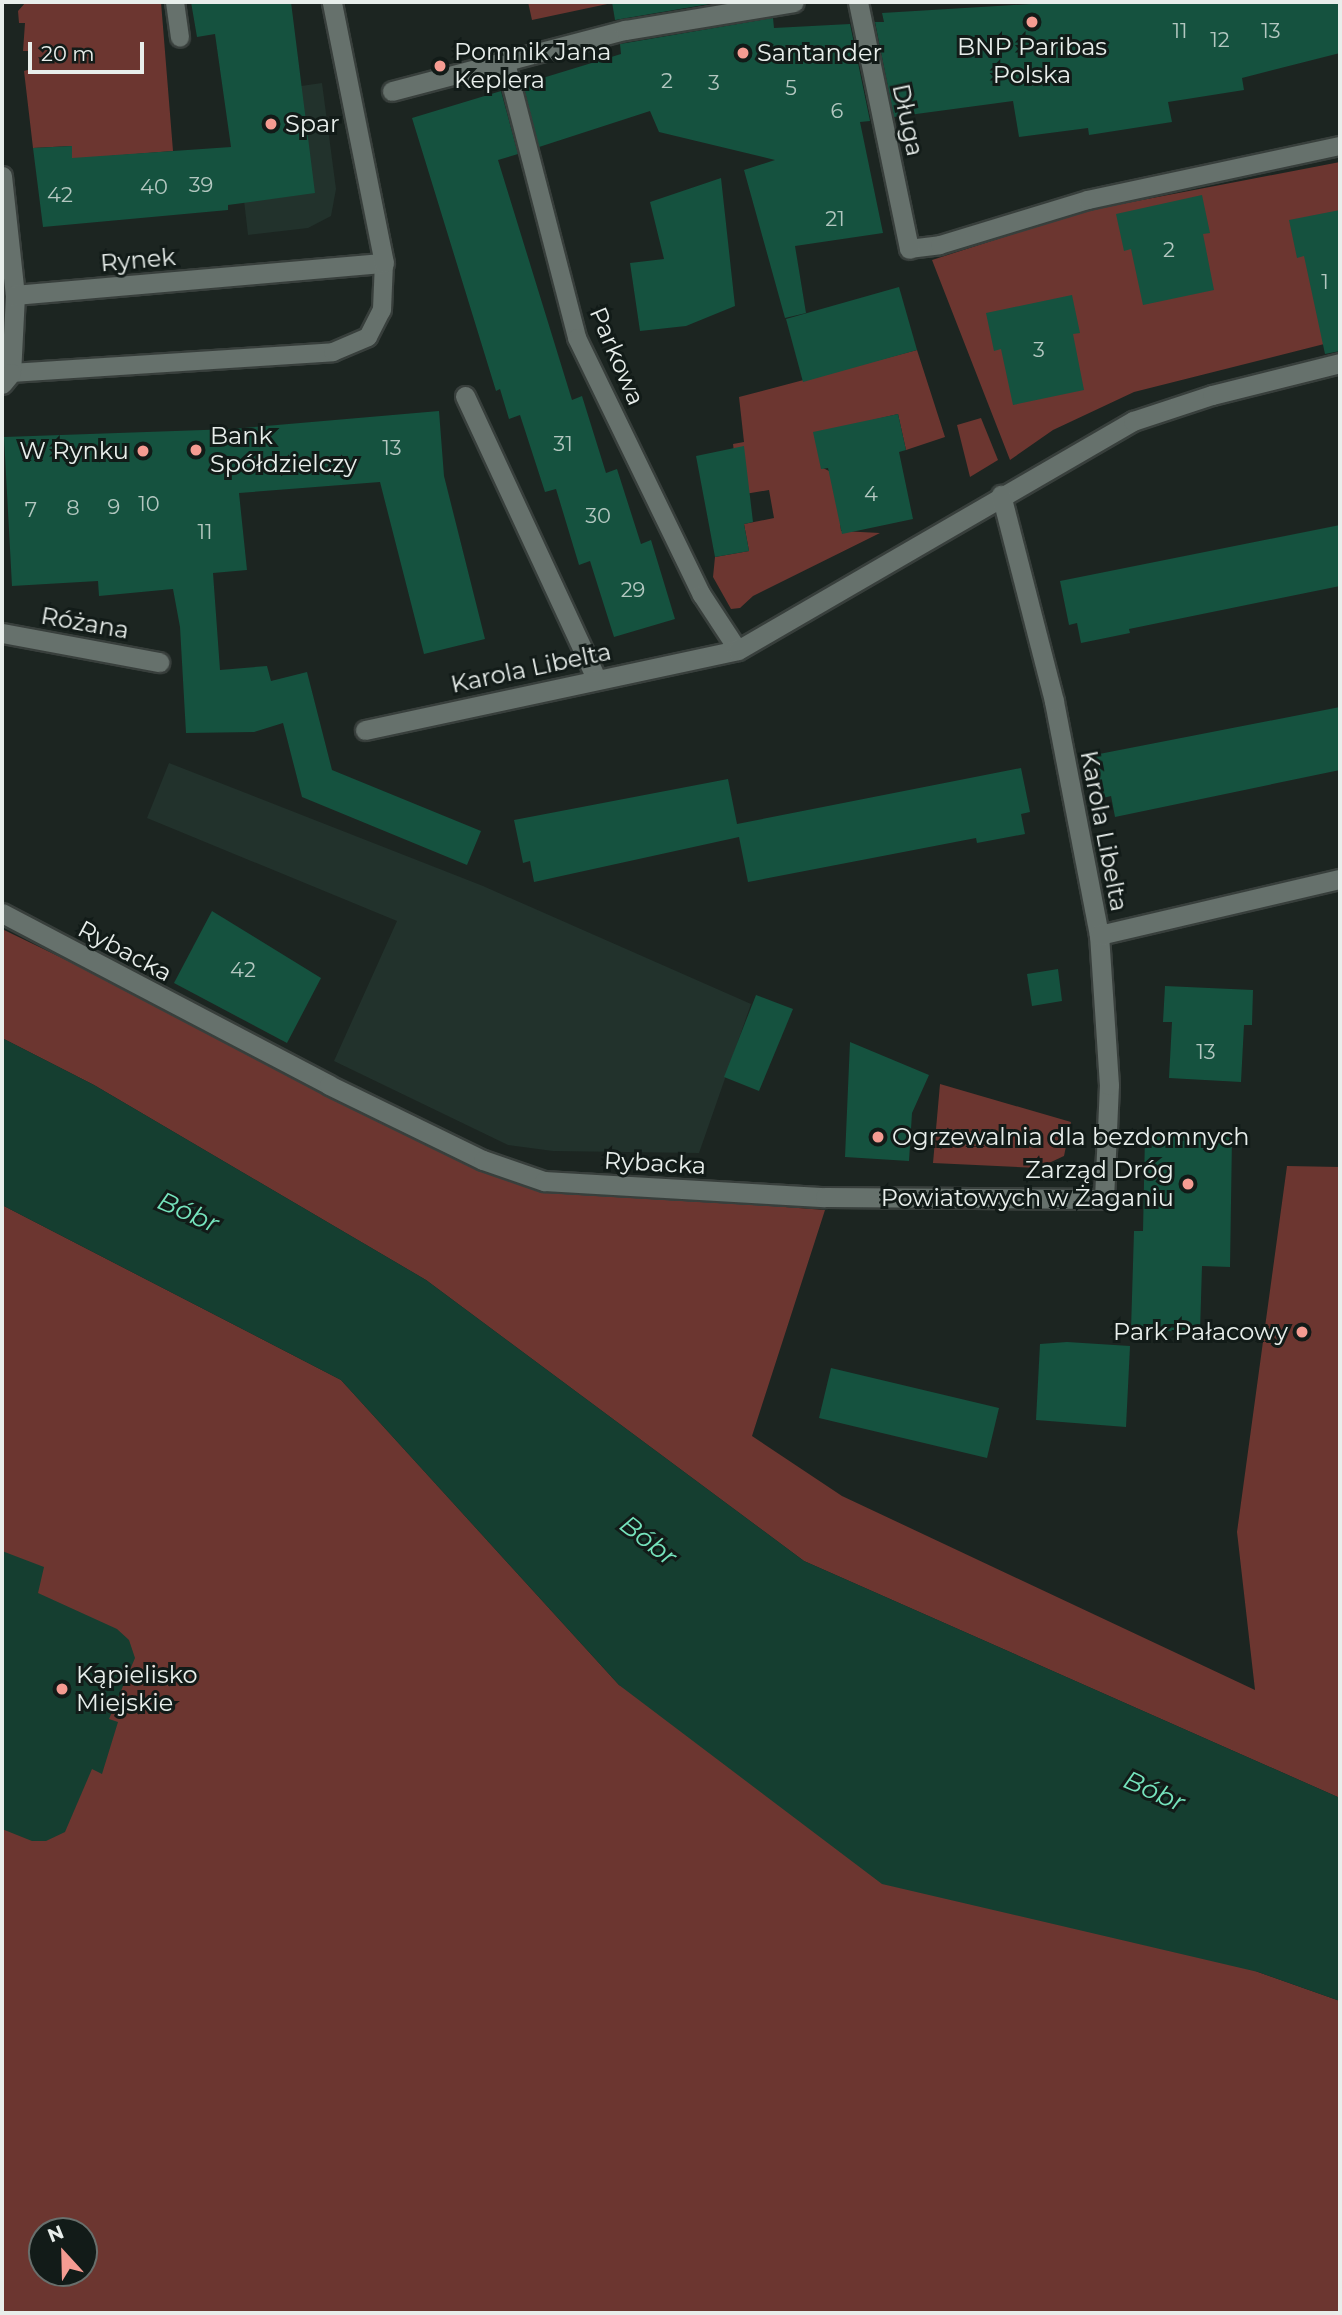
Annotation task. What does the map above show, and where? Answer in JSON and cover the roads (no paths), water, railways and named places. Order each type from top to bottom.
[{"type":"street","points":[[332,2],[384,262]]},
{"type":"street","points":[[392,91],[505,59],[685,17],[794,2]]},
{"type":"street","name":"Długa","points":[[858,2],[909,249]]},
{"type":"street","points":[[2,176],[15,295],[7,378]]},
{"type":"street","name":"Rynek","points":[[15,295],[384,262]]},
{"type":"street","name":"Karola Libelta","points":[[365,730],[596,678],[738,650],[1001,495],[1133,421],[1212,395],[1340,363]]},
{"type":"street","points":[[466,397],[596,678]]},
{"type":"street","name":"Karola Libelta","points":[[1001,495],[1054,701],[1099,935],[1340,879]]},
{"type":"street","name":"Różana","points":[[2,633],[159,662]]},
{"type":"street","name":"Rybacka","points":[[2,913],[329,1085],[508,1168],[556,1183],[825,1197],[1104,1199],[1109,1085],[1099,935]]},
{"type":"lane","points":[[175,2],[180,38]]},
{"type":"lane","name":"Parkowa","points":[[505,59],[577,338],[702,595],[738,650]]},
{"type":"lane","points":[[909,249],[940,245],[1088,200],[1340,146]]},
{"type":"lane","points":[[7,378],[333,352],[368,337],[382,310],[384,262]]},
{"type":"water","name":"Bóbr","points":[[2,1038],[94,1085],[426,1280],[804,1561],[1340,1798],[1340,2001],[1258,1972],[882,1884],[619,1685],[341,1380],[2,1205]]},
{"type":"water","name":"Kąpielisko Miejskie","points":[[2,1551],[44,1567],[38,1593],[117,1629],[129,1640],[135,1658],[109,1719],[118,1722],[102,1774],[92,1769],[65,1832],[46,1841],[32,1841],[2,1829]]},
{"type":"place","name":"BNP Paribas Polska","points":[[1032,22]]},
{"type":"place","name":"Santander","points":[[743,53]]},
{"type":"place","name":"Pomnik Jana Keplera","points":[[440,66]]},
{"type":"place","name":"Spar","points":[[271,124]]},
{"type":"place","name":"Bank Spółdzielczy","points":[[196,450]]},
{"type":"place","name":"W Rynku","points":[[143,451]]},
{"type":"place","name":"Ogrzewalnia dla bezdomnych","points":[[878,1137]]},
{"type":"place","name":"Zarząd Dróg Powiatowych w Żaganiu","points":[[1188,1184]]},
{"type":"place","name":"Park Pałacowy","points":[[1302,1332]]},
{"type":"place","name":"Kąpielisko Miejskie","points":[[62,1689]]}]
